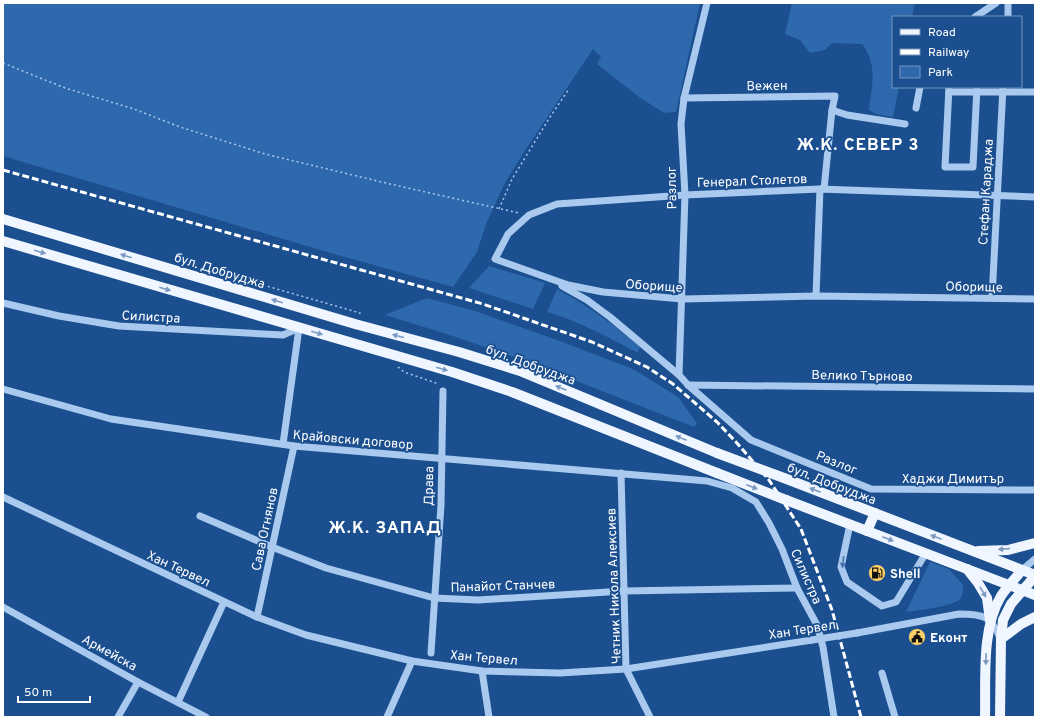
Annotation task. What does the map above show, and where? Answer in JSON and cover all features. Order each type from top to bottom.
[{"type":"main road","name":"бул. Добруджа","points":[[3,219],[355,324],[459,352],[520,371],[718,453],[1035,575]]},
{"type":"main road","points":[[3,241],[390,354],[512,392],[786,500],[1035,595]]},
{"type":"main road","points":[[867,531],[875,513]]},
{"type":"main road","points":[[973,551],[1008,550],[1035,543]]},
{"type":"main road","points":[[965,568],[978,583],[987,598],[990,620]]},
{"type":"main road","points":[[985,717],[987,639],[990,620],[1000,597],[1022,570]]},
{"type":"main road","points":[[1000,717],[1001,639],[1004,620],[1012,604],[1035,575]]},
{"type":"main road","points":[[1001,639],[1021,624],[1035,617]]},
{"type":"street","name":"Разлог","points":[[679,375],[685,194],[681,124],[684,98],[707,3]]},
{"type":"street","points":[[976,16],[996,3]]},
{"type":"street","points":[[1008,3],[1008,16]]},
{"type":"street","points":[[916,108],[920,88]]},
{"type":"street","points":[[977,89],[973,168],[945,167],[949,89],[977,89],[1003,89],[1035,92]]},
{"type":"street","name":"Стефан Караджа","points":[[992,298],[1003,89]]},
{"type":"street","name":"Вежен","points":[[684,98],[835,96],[822,189]]},
{"type":"street","points":[[832,110],[847,115],[905,124]]},
{"type":"street","points":[[816,296],[822,189]]},
{"type":"street","name":"Генерал Столетов","points":[[495,259],[508,234],[529,215],[557,204],[685,194],[822,189],[997,197],[1035,197]]},
{"type":"street","name":"Оборище","points":[[495,259],[568,285],[603,292],[682,299],[816,296],[1035,299]]},
{"type":"street","name":"Разлог","points":[[550,279],[598,308],[679,375],[688,385],[751,440],[871,489]]},
{"type":"street","name":"Силистра","points":[[3,303],[59,316],[119,326],[283,335],[299,328]]},
{"type":"street","points":[[283,444],[299,328]]},
{"type":"street","name":"Велико Търново","points":[[688,385],[1035,389]]},
{"type":"street","name":"Крайовски договор","points":[[3,389],[111,419],[294,446],[707,481]]},
{"type":"street","name":"Драва","points":[[431,654],[440,505],[440,458],[443,391]]},
{"type":"street","name":"Сава Огнянов","points":[[257,617],[294,446]]},
{"type":"street","name":"Четник Никола Алексиев","points":[[621,473],[626,669],[650,717]]},
{"type":"street","name":"Силистра","points":[[707,481],[732,488],[756,502],[769,523],[782,549],[797,588],[817,625],[823,647],[834,717]]},
{"type":"street","name":"Хаджи Димитър","points":[[871,489],[1035,490]]},
{"type":"street","name":"Хан Тервел","points":[[3,497],[224,602],[257,617],[306,635],[412,661],[482,671],[560,673],[626,669],[857,633],[959,614],[974,614],[990,620]]},
{"type":"street","name":"Панайот Станчев","points":[[200,516],[326,568],[434,598],[478,600],[624,591],[797,588]]},
{"type":"street","points":[[850,524],[841,567],[847,582],[882,606],[896,602],[926,553]]},
{"type":"street","points":[[1022,570],[1035,559]]},
{"type":"street","points":[[178,702],[224,602]]},
{"type":"street","name":"Армейска","points":[[3,607],[138,682],[206,717]]},
{"type":"street","points":[[990,620],[1001,639]]},
{"type":"street","points":[[387,717],[412,661]]},
{"type":"street","points":[[482,671],[489,717]]},
{"type":"street","points":[[882,673],[895,717]]},
{"type":"street","points":[[118,717],[138,682]]},
{"type":"path","points":[[3,63],[65,88],[134,109],[180,127],[266,154],[529,215]]},
{"type":"path","points":[[499,209],[512,179],[550,117],[570,89]]},
{"type":"path","points":[[390,354],[394,364],[404,372],[438,383],[443,391]]},
{"type":"green space","points":[[3,3],[700,3],[676,112],[664,113],[639,97],[597,64],[601,57],[593,49],[505,183],[486,224],[477,252],[453,287],[327,252],[3,156]]},
{"type":"green space","points":[[792,3],[915,3],[912,16],[892,16],[892,88],[899,88],[893,117],[876,114],[869,110],[873,76],[870,60],[862,44],[832,43],[825,50],[810,53],[800,40],[785,34]]},
{"type":"green space","points":[[489,266],[545,283],[533,309],[469,288]]},
{"type":"green space","points":[[557,289],[590,309],[620,331],[640,347],[638,353],[582,325],[547,312]]},
{"type":"green space","points":[[427,298],[475,311],[560,341],[635,370],[678,397],[697,423],[694,427],[520,359],[385,315]]},
{"type":"green space","points":[[930,562],[949,569],[963,585],[961,597],[959,600],[949,605],[906,612]]},
{"type":"railway","points":[[3,170],[483,304],[592,342],[647,367],[673,384],[717,422],[769,480],[801,529],[832,610],[861,717]]},
{"type":"place","name":"Shell","points":[[877,573]]},
{"type":"place","name":"Еконт","points":[[917,637]]},
{"type":"district","name":"Ж.К. СЕВЕР 3","points":[[858,144]]},
{"type":"district","name":"Ж.К. ЗАПАД","points":[[385,527]]}]
